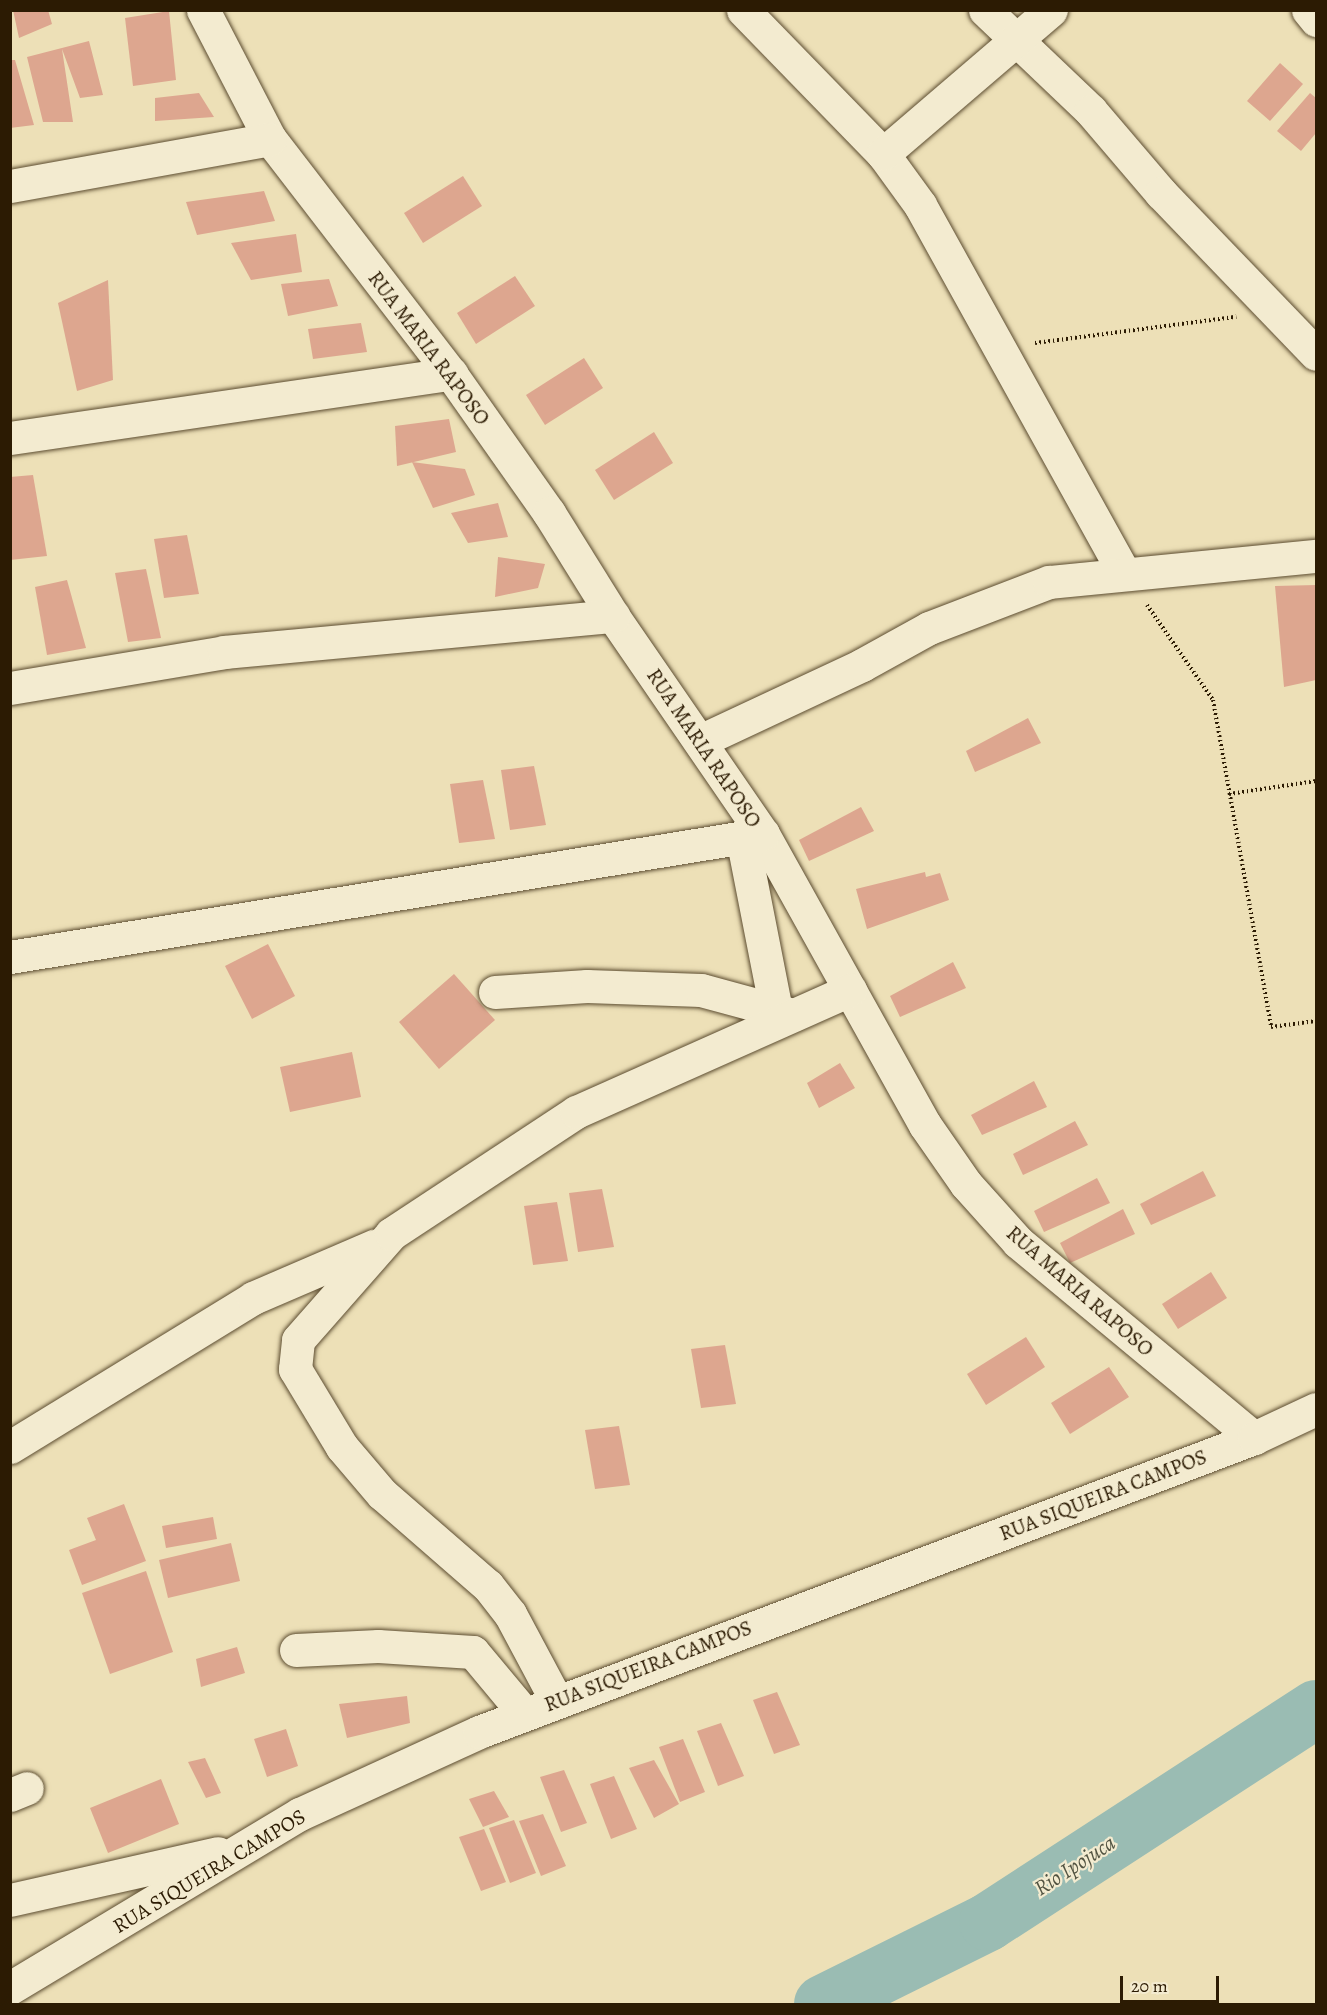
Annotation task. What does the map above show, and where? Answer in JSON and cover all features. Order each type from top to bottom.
[{"type":"street","name":"RUA MARIA RAPOSO","points":[[203,10],[270,139],[451,374],[549,513],[613,615],[700,741],[753,835],[850,990],[925,1125],[966,1184],[1018,1242],[1254,1438]]},
{"type":"street","points":[[743,10],[884,154],[942,240],[1124,573]]},
{"type":"street","points":[[985,10],[1091,111],[1161,193],[1317,354]]},
{"type":"street","points":[[884,154],[1051,10]]},
{"type":"street","points":[[1308,10],[1317,20]]},
{"type":"street","points":[[10,186],[270,139]]},
{"type":"street","points":[[10,438],[451,374]]},
{"type":"street","points":[[700,741],[990,602],[1049,582],[1317,556]]},
{"type":"street","points":[[10,688],[224,652],[613,615]]},
{"type":"street","points":[[10,957],[753,835],[784,1013]]},
{"type":"street","points":[[495,992],[587,986],[701,990],[784,1013]]},
{"type":"street","points":[[10,1447],[253,1298],[384,1242],[576,1112],[784,1013],[850,990]]},
{"type":"street","points":[[384,1242],[298,1340],[295,1369],[304,1389],[363,1473],[488,1586],[510,1614],[556,1700]]},
{"type":"street","name":"RUA SIQUEIRA CAMPOS","points":[[10,1988],[104,1936],[243,1847],[310,1810],[523,1712],[1254,1438],[1317,1409]]},
{"type":"street","points":[[296,1650],[378,1646],[473,1652],[523,1712]]},
{"type":"street","points":[[10,1900],[243,1847]]},
{"type":"path","points":[[1002,347],[1278,312]]},
{"type":"path","points":[[1124,573],[1213,700],[1271,1028],[1317,1021]]},
{"type":"path","points":[[1229,794],[1317,781]]},
{"type":"building","points":[[13,10],[48,10],[52,24],[19,38]]},
{"type":"building","points":[[169,11],[176,80],[133,86],[125,18]]},
{"type":"building","points":[[89,41],[103,95],[80,98],[62,49],[73,122],[43,122],[27,57]]},
{"type":"building","points":[[10,60],[15,60],[34,125],[10,128]]},
{"type":"building","points":[[1280,63],[1303,84],[1270,121],[1247,101]]},
{"type":"building","points":[[199,93],[214,117],[155,121],[155,98]]},
{"type":"building","points":[[1310,93],[1316,98],[1316,133],[1301,151],[1277,131]]},
{"type":"building","points":[[463,176],[482,206],[423,243],[404,213]]},
{"type":"building","points":[[264,191],[275,221],[197,235],[186,202]]},
{"type":"building","points":[[296,234],[302,272],[251,280],[231,243]]},
{"type":"building","points":[[515,276],[535,306],[476,344],[457,313]]},
{"type":"building","points":[[329,279],[338,306],[288,316],[281,284]]},
{"type":"building","points":[[108,280],[113,380],[77,391],[58,303]]},
{"type":"building","points":[[361,323],[367,352],[313,359],[308,329]]},
{"type":"building","points":[[584,358],[603,388],[545,425],[526,395]]},
{"type":"building","points":[[449,419],[456,452],[397,466],[395,426]]},
{"type":"building","points":[[654,432],[673,463],[614,500],[595,470]]},
{"type":"building","points":[[412,462],[465,469],[475,495],[433,508]]},
{"type":"building","points":[[33,475],[47,556],[10,560],[10,477]]},
{"type":"building","points":[[498,503],[508,537],[468,543],[451,513]]},
{"type":"building","points":[[187,535],[199,594],[164,598],[154,539]]},
{"type":"building","points":[[498,557],[545,564],[538,588],[495,597]]},
{"type":"building","points":[[146,569],[161,638],[128,642],[115,573]]},
{"type":"building","points":[[67,580],[86,648],[47,655],[35,587]]},
{"type":"building","points":[[1316,585],[1316,680],[1284,687],[1275,586]]},
{"type":"building","points":[[1028,718],[1041,743],[975,772],[966,751]]},
{"type":"building","points":[[534,766],[546,825],[510,830],[501,770]]},
{"type":"building","points":[[483,780],[495,839],[459,843],[450,784]]},
{"type":"building","points":[[861,807],[874,831],[809,861],[799,840]]},
{"type":"building","points":[[925,872],[926,877],[940,873],[949,900],[867,929],[856,889]]},
{"type":"building","points":[[268,944],[295,996],[252,1019],[225,966]]},
{"type":"building","points":[[953,962],[966,988],[900,1017],[890,996]]},
{"type":"building","points":[[454,974],[495,1020],[439,1069],[399,1022]]},
{"type":"building","points":[[352,1052],[361,1097],[290,1112],[280,1067]]},
{"type":"building","points":[[840,1063],[855,1088],[819,1108],[807,1083]]},
{"type":"building","points":[[1034,1081],[1047,1107],[982,1135],[971,1115]]},
{"type":"building","points":[[1075,1121],[1088,1145],[1023,1175],[1013,1154]]},
{"type":"building","points":[[1203,1171],[1216,1196],[1151,1225],[1140,1204]]},
{"type":"building","points":[[1097,1178],[1110,1203],[1044,1232],[1034,1211]]},
{"type":"building","points":[[602,1189],[614,1247],[578,1252],[569,1193]]},
{"type":"building","points":[[557,1202],[568,1261],[533,1265],[524,1206]]},
{"type":"building","points":[[1123,1209],[1135,1234],[1070,1263],[1060,1243]]},
{"type":"building","points":[[1211,1272],[1227,1298],[1178,1329],[1162,1304]]},
{"type":"building","points":[[1026,1337],[1045,1367],[986,1405],[967,1374]]},
{"type":"building","points":[[725,1345],[736,1404],[701,1408],[691,1349]]},
{"type":"building","points":[[1109,1367],[1129,1397],[1070,1434],[1051,1403]]},
{"type":"building","points":[[619,1426],[630,1485],[595,1489],[585,1430]]},
{"type":"building","points":[[124,1504],[146,1561],[82,1585],[69,1550],[96,1540],[87,1518]]},
{"type":"building","points":[[213,1517],[217,1539],[166,1548],[162,1526]]},
{"type":"building","points":[[231,1543],[240,1581],[168,1598],[159,1560]]},
{"type":"building","points":[[146,1571],[173,1652],[110,1674],[82,1593]]},
{"type":"building","points":[[237,1647],[245,1673],[201,1687],[196,1659]]},
{"type":"building","points":[[777,1692],[800,1745],[774,1754],[753,1700]]},
{"type":"building","points":[[407,1696],[410,1723],[347,1738],[339,1704]]},
{"type":"building","points":[[721,1723],[744,1776],[718,1786],[697,1731]]},
{"type":"building","points":[[286,1729],[298,1766],[267,1777],[254,1739]]},
{"type":"building","points":[[683,1739],[705,1792],[680,1802],[659,1747]]},
{"type":"building","points":[[205,1758],[221,1793],[206,1798],[188,1762]]},
{"type":"building","points":[[654,1760],[679,1804],[654,1818],[629,1768]]},
{"type":"building","points":[[564,1770],[587,1823],[561,1832],[540,1777]]},
{"type":"building","points":[[614,1776],[637,1829],[611,1839],[590,1784]]},
{"type":"building","points":[[161,1779],[179,1824],[108,1853],[90,1808]]},
{"type":"building","points":[[494,1791],[509,1817],[483,1827],[469,1799]]},
{"type":"building","points":[[543,1814],[566,1866],[541,1876],[519,1821]]},
{"type":"building","points":[[514,1820],[536,1873],[510,1883],[489,1828]]},
{"type":"building","points":[[484,1829],[506,1882],[481,1891],[459,1837]]},
{"type":"waterway","name":"Rio Ipojuca","points":[[823,2004],[988,1922],[1316,1709]]}]
